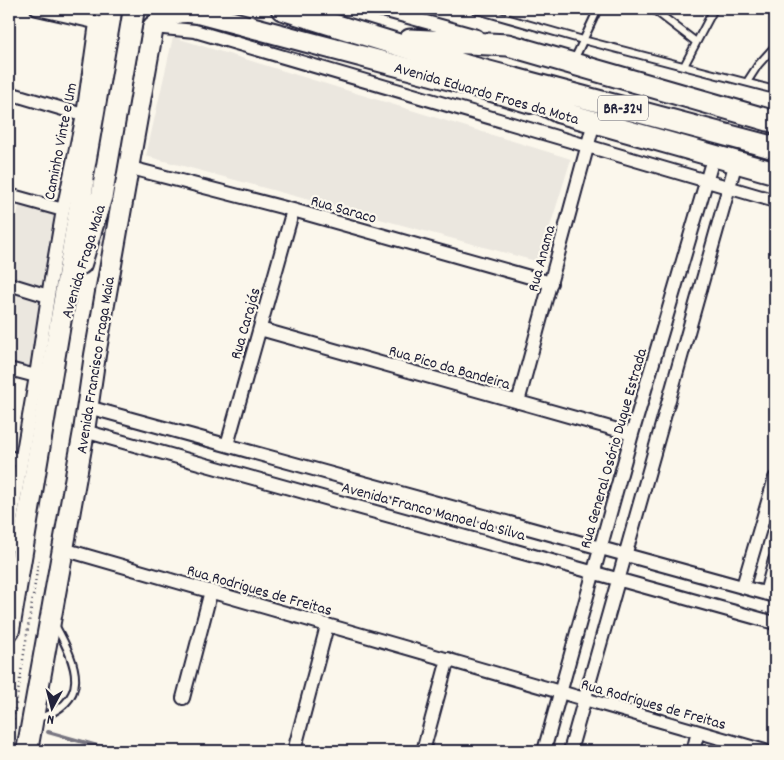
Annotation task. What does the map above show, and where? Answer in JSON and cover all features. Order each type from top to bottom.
[{"type":"highway","name":"Avenida Eduardo Froes da Mota","points":[[282,9],[470,67],[775,148]]},
{"type":"highway","name":"Avenida Eduardo Froes da Mota","points":[[378,38],[508,45],[775,122]]},
{"type":"highway","points":[[470,67],[559,112]]},
{"type":"highway","name":"Avenida Eduardo Froes da Mota","points":[[559,112],[775,173]]},
{"type":"main road","points":[[103,189],[134,9]]},
{"type":"main road","name":"Avenida Eduardo Froes da Mota","points":[[153,27],[160,20],[174,13],[185,11],[198,13],[485,89],[559,112]]},
{"type":"main road","points":[[9,630],[16,545],[58,338],[106,19],[128,12],[136,12],[144,14],[153,27]]},
{"type":"main road","name":"Avenida Francisco Fraga Maia","points":[[27,751],[153,27]]},
{"type":"main road","name":"Avenida Fraga Maia","points":[[58,338],[103,189]]},
{"type":"main road","name":"Avenida Fraga Maia","points":[[95,355],[103,189]]},
{"type":"street","points":[[37,9],[106,19]]},
{"type":"street","points":[[379,9],[400,11],[508,45]]},
{"type":"street","name":"Caminho Vinte e Um","points":[[9,195],[63,210],[106,19]]},
{"type":"street","points":[[153,27],[196,31],[775,201]]},
{"type":"street","points":[[9,94],[83,115]]},
{"type":"street","name":"Rua Anama","points":[[518,402],[594,122]]},
{"type":"street","name":"Rua General Osório Duque Estrada","points":[[544,751],[632,434],[714,155]]},
{"type":"street","points":[[570,751],[736,162]]},
{"type":"street","name":"Rua Saraco","points":[[128,166],[293,210],[550,284]]},
{"type":"street","points":[[9,532],[15,459],[36,376],[63,210]]},
{"type":"street","name":"Rua Carajás","points":[[227,445],[293,210]]},
{"type":"street","points":[[9,284],[48,296]]},
{"type":"street","name":"Rua Pico da Bandeira","points":[[260,328],[632,434]]},
{"type":"street","points":[[9,369],[36,376]]},
{"type":"street","name":"Avenida Franco Manoel da Silva","points":[[88,407],[771,595]]},
{"type":"street","name":"Avenida Franco Manoel da Silva","points":[[84,431],[775,622]]},
{"type":"street","points":[[743,586],[775,478]]},
{"type":"street","name":"Rua Rodrigues de Freitas","points":[[63,549],[766,751]]},
{"type":"street","points":[[771,595],[775,560]]},
{"type":"street","points":[[183,698],[211,591]]},
{"type":"street","points":[[294,751],[327,626]]},
{"type":"street","points":[[423,751],[448,659]]},
{"type":"street","points":[[693,751],[698,732]]},
{"type":"lane","points":[[474,9],[583,40],[775,90]]},
{"type":"lane","points":[[572,64],[598,9]]},
{"type":"lane","points":[[653,9],[696,42]]},
{"type":"lane","points":[[684,66],[714,9]]},
{"type":"lane","points":[[747,82],[758,65],[775,46]]},
{"type":"lane","points":[[32,720],[50,715],[62,707],[70,700],[75,685],[75,671],[71,655],[50,618]]},
{"type":"shaded area","points":[[173,37],[571,159],[539,262],[146,156]]},
{"type":"shaded area","points":[[20,202],[58,213],[45,291],[9,279],[9,249]]},
{"type":"shaded area","points":[[9,290],[43,301],[33,370],[9,363]]},
{"type":"waterway","points":[[48,732],[115,751]]}]
